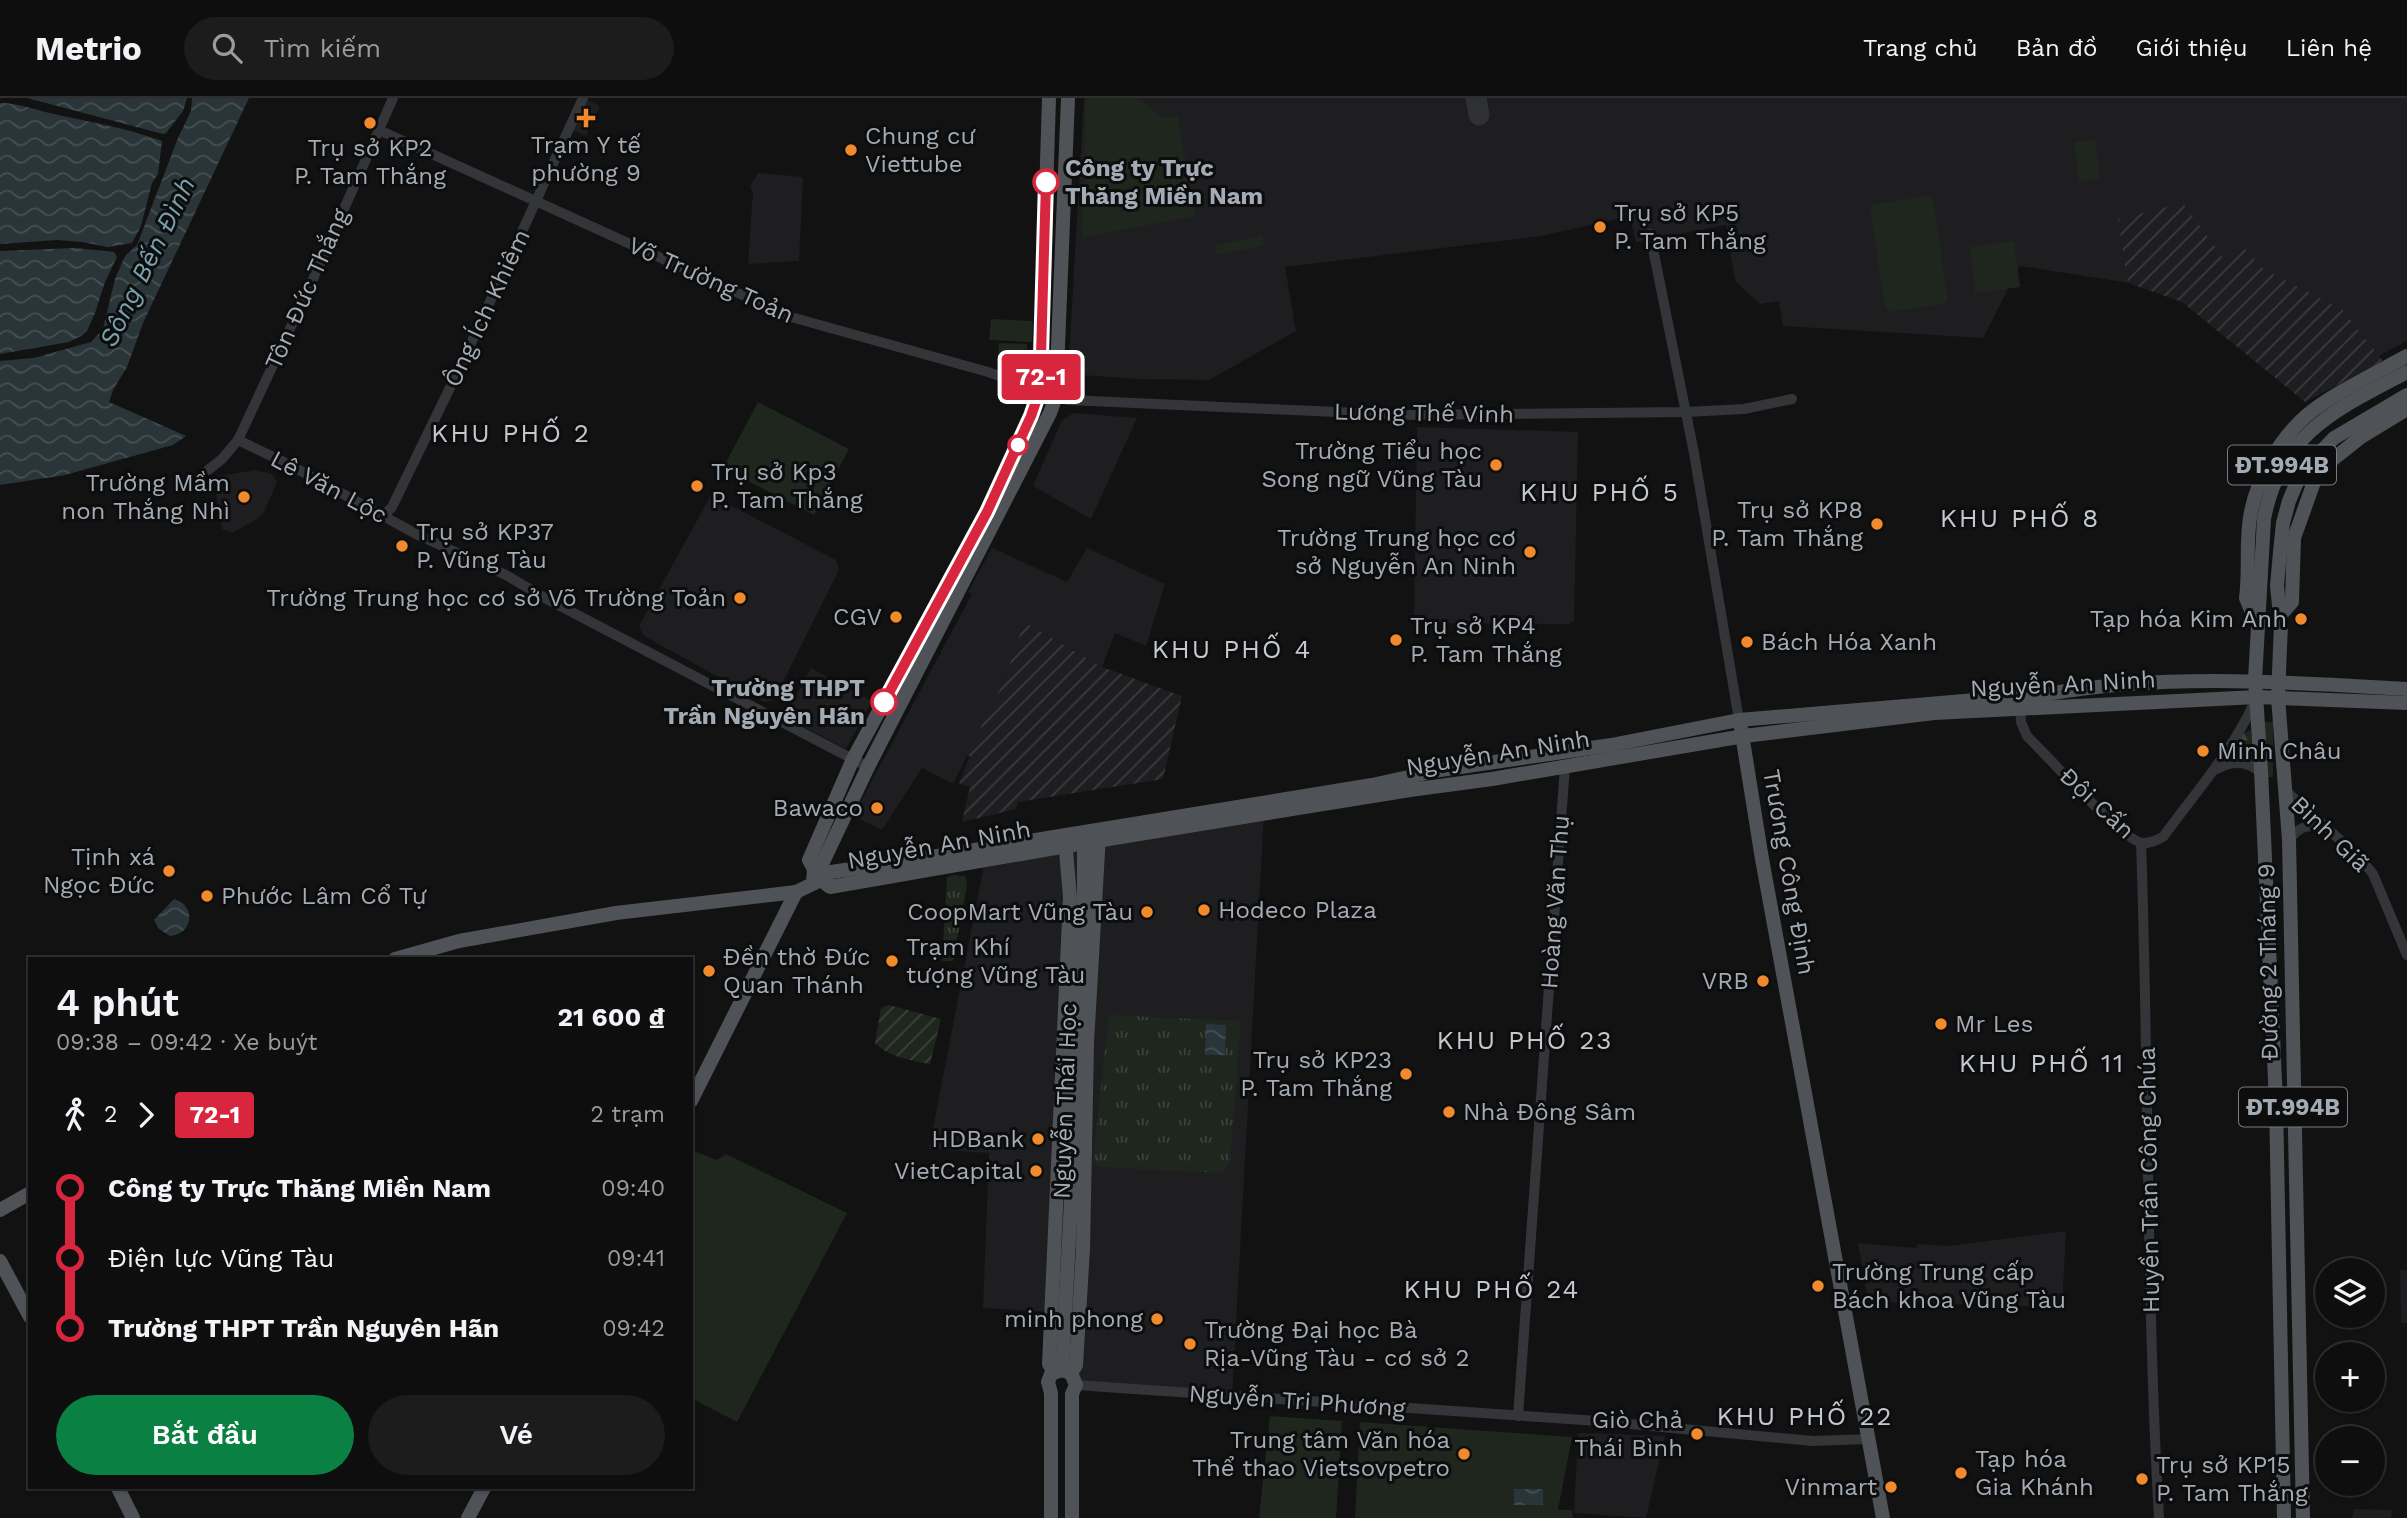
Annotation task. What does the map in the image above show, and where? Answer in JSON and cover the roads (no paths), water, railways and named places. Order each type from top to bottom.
[{"type":"main road","points":[[816,878],[809,860],[853,759],[987,512],[1031,416],[1040,390],[1049,98]]},
{"type":"main road","points":[[816,878],[868,767],[1003,506],[1056,396],[1068,98]]},
{"type":"main road","name":"Đường 2 Tháng 9","points":[[2259,619],[2246,598],[2250,515],[2261,480],[2274,456],[2284,440],[2313,410],[2407,356]]},
{"type":"main road","name":"Đường 2 Tháng 9","points":[[2284,1518],[2276,1102],[2262,773],[2255,680],[2264,519],[2268,494],[2276,474],[2298,442],[2340,409],[2407,372]]},
{"type":"main road","name":"Đường 2 Tháng 9","points":[[2303,1518],[2289,841],[2278,697],[2281,624],[2277,586],[2283,523],[2297,482],[2307,466],[2334,438],[2407,394]]},
{"type":"main road","name":"Đường 2 Tháng 9","points":[[2279,617],[2292,602],[2294,538],[2314,482],[2332,460],[2361,437],[2407,409]]},
{"type":"main road","points":[[2259,619],[2279,617]]},
{"type":"main road","name":"Nguyễn An Ninh","points":[[1099,834],[1565,766],[1744,736],[2020,702],[2095,685],[2255,680],[2407,689]]},
{"type":"main road","points":[[894,683],[908,690]]},
{"type":"main road","name":"Nguyễn An Ninh","points":[[796,892],[816,878],[831,872],[1084,837],[1372,785],[1440,770],[1611,746],[1739,720],[2020,702],[2278,697],[2407,703]]},
{"type":"main road","name":"Trương Công Định","points":[[1739,720],[1883,1518]]},
{"type":"main road","name":"Nguyễn Thái Học","points":[[1083,896],[1099,834]]},
{"type":"main road","name":"Nguyễn Thái Học","points":[[1072,1518],[1067,1379],[1076,1365],[1073,1080],[1084,837]]},
{"type":"main road","name":"Nguyễn Thái Học","points":[[1065,840],[1083,896]]},
{"type":"main road","points":[[402,957],[460,941],[616,913],[796,892]]},
{"type":"main road","points":[[693,1097],[796,892]]},
{"type":"main road","points":[[2276,1102],[2292,1087]]},
{"type":"main road","name":"Nguyễn Thái Học","points":[[1067,1379],[1049,1364],[1073,1156]]},
{"type":"main road","points":[[0,1210],[28,1194]]},
{"type":"main road","points":[[0,1261],[28,1313]]},
{"type":"main road","points":[[1051,1393],[1060,1398],[1067,1379],[1048,1382],[1051,1393],[1051,1518]]},
{"type":"main road","points":[[118,1489],[133,1518]]},
{"type":"main road","points":[[468,1518],[483,1489]]},
{"type":"street","name":"Tôn Đức Thắng","points":[[208,470],[222,459],[238,440],[393,98]]},
{"type":"street","name":"Ông Ích Khiêm","points":[[384,515],[391,508],[421,448],[583,98]]},
{"type":"street","name":"Võ Trường Toản","points":[[379,130],[790,317],[988,372],[1056,396]]},
{"type":"street","name":"Trương Công Định","points":[[1650,234],[1686,412],[1739,720]]},
{"type":"street","name":"Lương Thế Vinh","points":[[1056,396],[1068,400],[1403,415],[1686,412],[1744,409],[1792,399]]},
{"type":"street","name":"Lê Văn Lộc","points":[[238,440],[384,515],[418,536],[506,575],[546,599],[868,767]]},
{"type":"street","name":"Đội Cấn","points":[[2020,702],[2021,722],[2027,736],[2117,827],[2141,843],[2153,842],[2163,837],[2214,770],[2239,732],[2257,697]]},
{"type":"street","points":[[2214,770],[2224,764],[2243,763],[2262,773]]},
{"type":"street","name":"Hoàng Văn Thụ","points":[[1518,1416],[1565,766]]},
{"type":"street","name":"Bình Giã","points":[[2286,791],[2361,859],[2373,874],[2407,955]]},
{"type":"street","points":[[2289,841],[2296,831],[2305,826],[2324,826]]},
{"type":"street","name":"Huyền Trân Công Chúa","points":[[2141,843],[2146,981],[2147,1198],[2152,1389],[2160,1518]]},
{"type":"street","name":"Nguyễn Tri Phương","points":[[1067,1379],[1813,1441],[1868,1439]]},
{"type":"water","points":[[27,98],[187,98],[183,111],[163,134]]},
{"type":"water","name":"Sông Bến Đình","points":[[192,98],[249,98],[143,323],[127,367],[109,402],[186,436],[173,445],[65,475],[0,485],[0,361],[34,358],[91,342],[103,329],[115,279],[125,256],[137,245],[191,111]]},
{"type":"water","points":[[0,103],[20,105],[162,141],[158,174],[152,183],[141,226],[132,243],[108,247],[57,240],[0,244]]},
{"type":"water","points":[[75,248],[114,252],[117,257],[87,331],[69,342],[0,354],[0,251]]},
{"type":"water","points":[[174,899],[186,907],[189,919],[184,930],[170,936],[159,929],[154,920]]},
{"type":"water","points":[[1206,1024],[1226,1025],[1225,1055],[1205,1055]]},
{"type":"water","points":[[1514,1489],[1543,1489],[1543,1505],[1514,1505]]},
{"type":"place","name":"Trạm Y tế phường 9","points":[[586,118]]},
{"type":"place","name":"Trụ sở KP2 P. Tam Thắng","points":[[370,123]]},
{"type":"place","name":"Chung cư Viettube","points":[[851,150]]},
{"type":"place","name":"Công ty Trực Thăng Miền Nam","points":[[1046,182]]},
{"type":"place","name":"Trụ sở KP5 P. Tam Thắng","points":[[1600,227]]},
{"type":"place","name":"Trường Tiểu học Song ngữ Vũng Tàu","points":[[1496,465]]},
{"type":"place","name":"Trụ sở Kp3 P. Tam Thắng","points":[[697,486]]},
{"type":"place","name":"Trường Mầm non Thắng Nhì","points":[[244,497]]},
{"type":"place","name":"Trụ sở KP8 P. Tam Thắng","points":[[1877,524]]},
{"type":"place","name":"Trụ sở KP37 P. Vũng Tàu","points":[[402,546]]},
{"type":"place","name":"Trường Trung học cơ sở Nguyễn An Ninh","points":[[1530,552]]},
{"type":"place","name":"Trường Trung học cơ sở Võ Trường Toản","points":[[740,598]]},
{"type":"place","name":"CGV","points":[[896,617]]},
{"type":"place","name":"Tạp hóa Kim Anh","points":[[2301,619]]},
{"type":"place","name":"Trụ sở KP4 P. Tam Thắng","points":[[1396,640]]},
{"type":"place","name":"Bách Hóa Xanh","points":[[1747,642]]},
{"type":"place","name":"Trường THPT Trần Nguyên Hãn","points":[[884,702]]},
{"type":"place","name":"Minh Châu","points":[[2203,751]]},
{"type":"place","name":"Bawaco","points":[[877,808]]},
{"type":"place","name":"Tịnh xá Ngọc Đức","points":[[169,871]]},
{"type":"place","name":"Phước Lâm Cổ Tự","points":[[207,896]]},
{"type":"place","name":"Hodeco Plaza","points":[[1204,910]]},
{"type":"place","name":"CoopMart Vũng Tàu","points":[[1147,912]]},
{"type":"place","name":"Trạm Khí tượng Vũng Tàu","points":[[892,961]]},
{"type":"place","name":"Đền thờ Đức Quan Thánh","points":[[709,971]]},
{"type":"place","name":"VRB","points":[[1763,981]]},
{"type":"place","name":"Mr Les","points":[[1941,1024]]},
{"type":"place","name":"Trụ sở KP23 P. Tam Thắng","points":[[1406,1074]]},
{"type":"place","name":"Nhà Đông Sâm","points":[[1449,1112]]},
{"type":"place","name":"HDBank","points":[[1038,1139]]},
{"type":"place","name":"VietCapital","points":[[1036,1171]]},
{"type":"place","name":"Trường Trung cấp Bách khoa Vũng Tàu","points":[[1818,1286]]},
{"type":"place","name":"minh phong","points":[[1157,1319]]},
{"type":"place","name":"Trường Đại học Bà Rịa-Vũng Tàu - cơ sở 2","points":[[1190,1344]]},
{"type":"place","name":"Giò Chả Thái Bình","points":[[1697,1434]]},
{"type":"place","name":"Trung tâm Văn hóa Thể thao Vietsovpetro","points":[[1464,1454]]},
{"type":"place","name":"Tạp hóa Gia Khánh","points":[[1961,1473]]},
{"type":"place","name":"Trụ sở KP15 P. Tam Thắng","points":[[2142,1479]]},
{"type":"place","name":"Vinmart","points":[[1891,1487]]},
{"type":"district","name":"KHU PHỐ 2","points":[[511,433]]},
{"type":"district","name":"KHU PHỐ 5","points":[[1600,492]]},
{"type":"district","name":"KHU PHỐ 8","points":[[2020,518]]},
{"type":"district","name":"KHU PHỐ 4","points":[[1232,649]]},
{"type":"district","name":"KHU PHỐ 23","points":[[1525,1040]]},
{"type":"district","name":"KHU PHỐ 11","points":[[2042,1063]]},
{"type":"district","name":"KHU PHỐ 24","points":[[1492,1289]]},
{"type":"district","name":"KHU PHỐ 22","points":[[1805,1416]]}]
